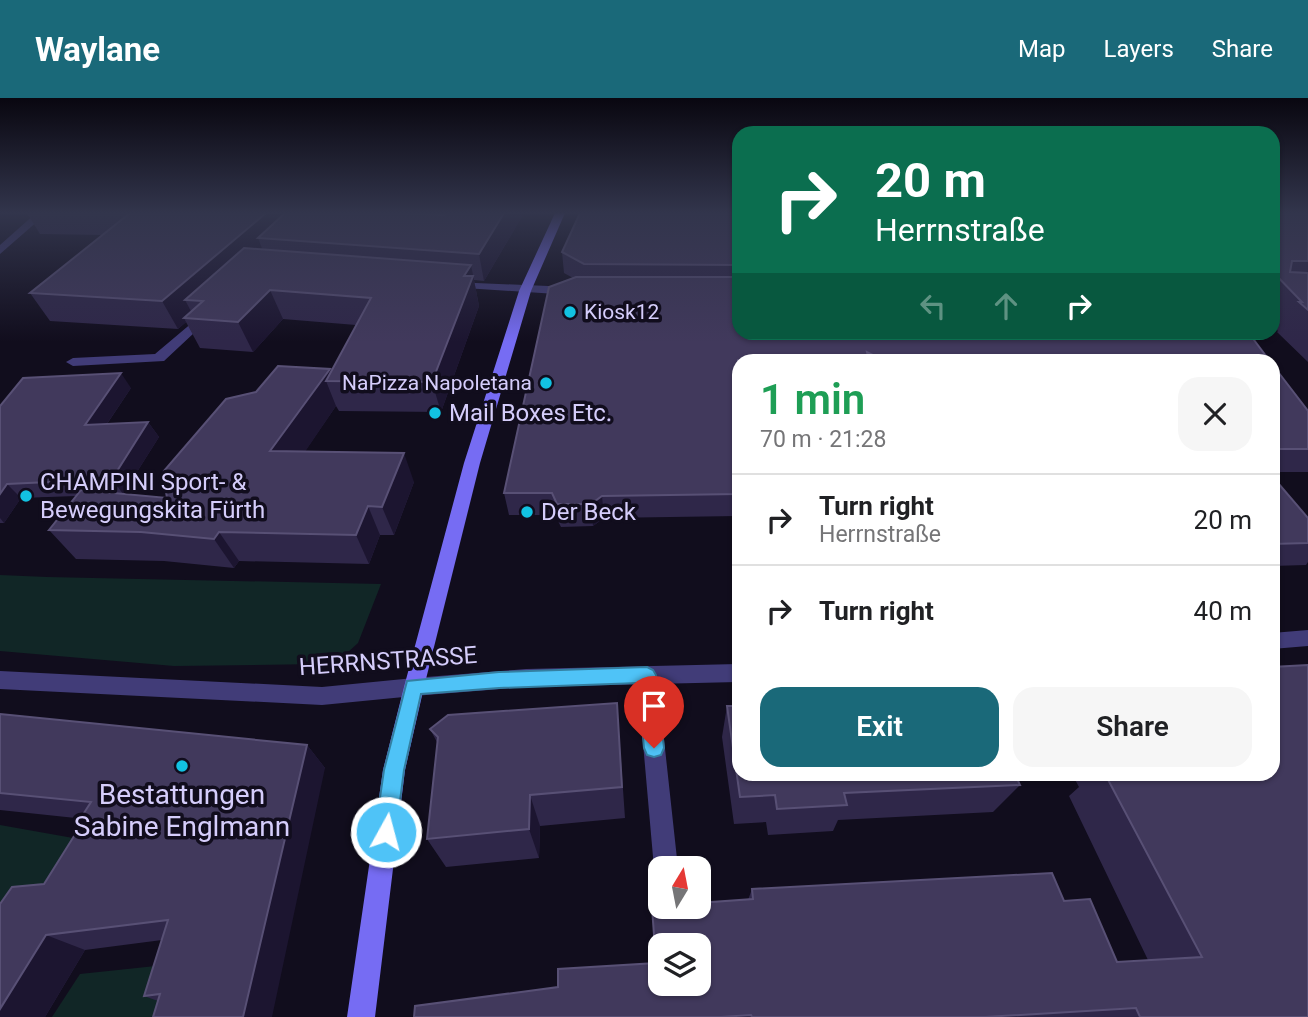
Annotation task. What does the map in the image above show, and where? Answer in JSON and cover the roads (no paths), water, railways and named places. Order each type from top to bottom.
[{"type":"main road","points":[[361,1017],[394,770],[472,463],[525,290],[541,256]]},
{"type":"street","points":[[441,284],[580,291]]},
{"type":"street","points":[[73,362],[159,358],[217,304]]},
{"type":"street","points":[[1280,640],[1308,638]]},
{"type":"street","name":"HERRNSTRASSE","points":[[0,680],[322,696],[513,679],[732,673]]},
{"type":"street","points":[[647,675],[665,856]]},
{"type":"place","name":"Kiosk12","points":[[570,312]]},
{"type":"place","name":"NaPizza Napoletana","points":[[546,383]]},
{"type":"place","name":"Mail Boxes Etc.","points":[[435,413]]},
{"type":"place","name":"CHAMPINI Sport- & Bewegungskita Fürth","points":[[26,496]]},
{"type":"place","name":"Der Beck","points":[[527,512]]},
{"type":"place","name":"Bestattungen Sabine Englmann","points":[[182,766]]}]
